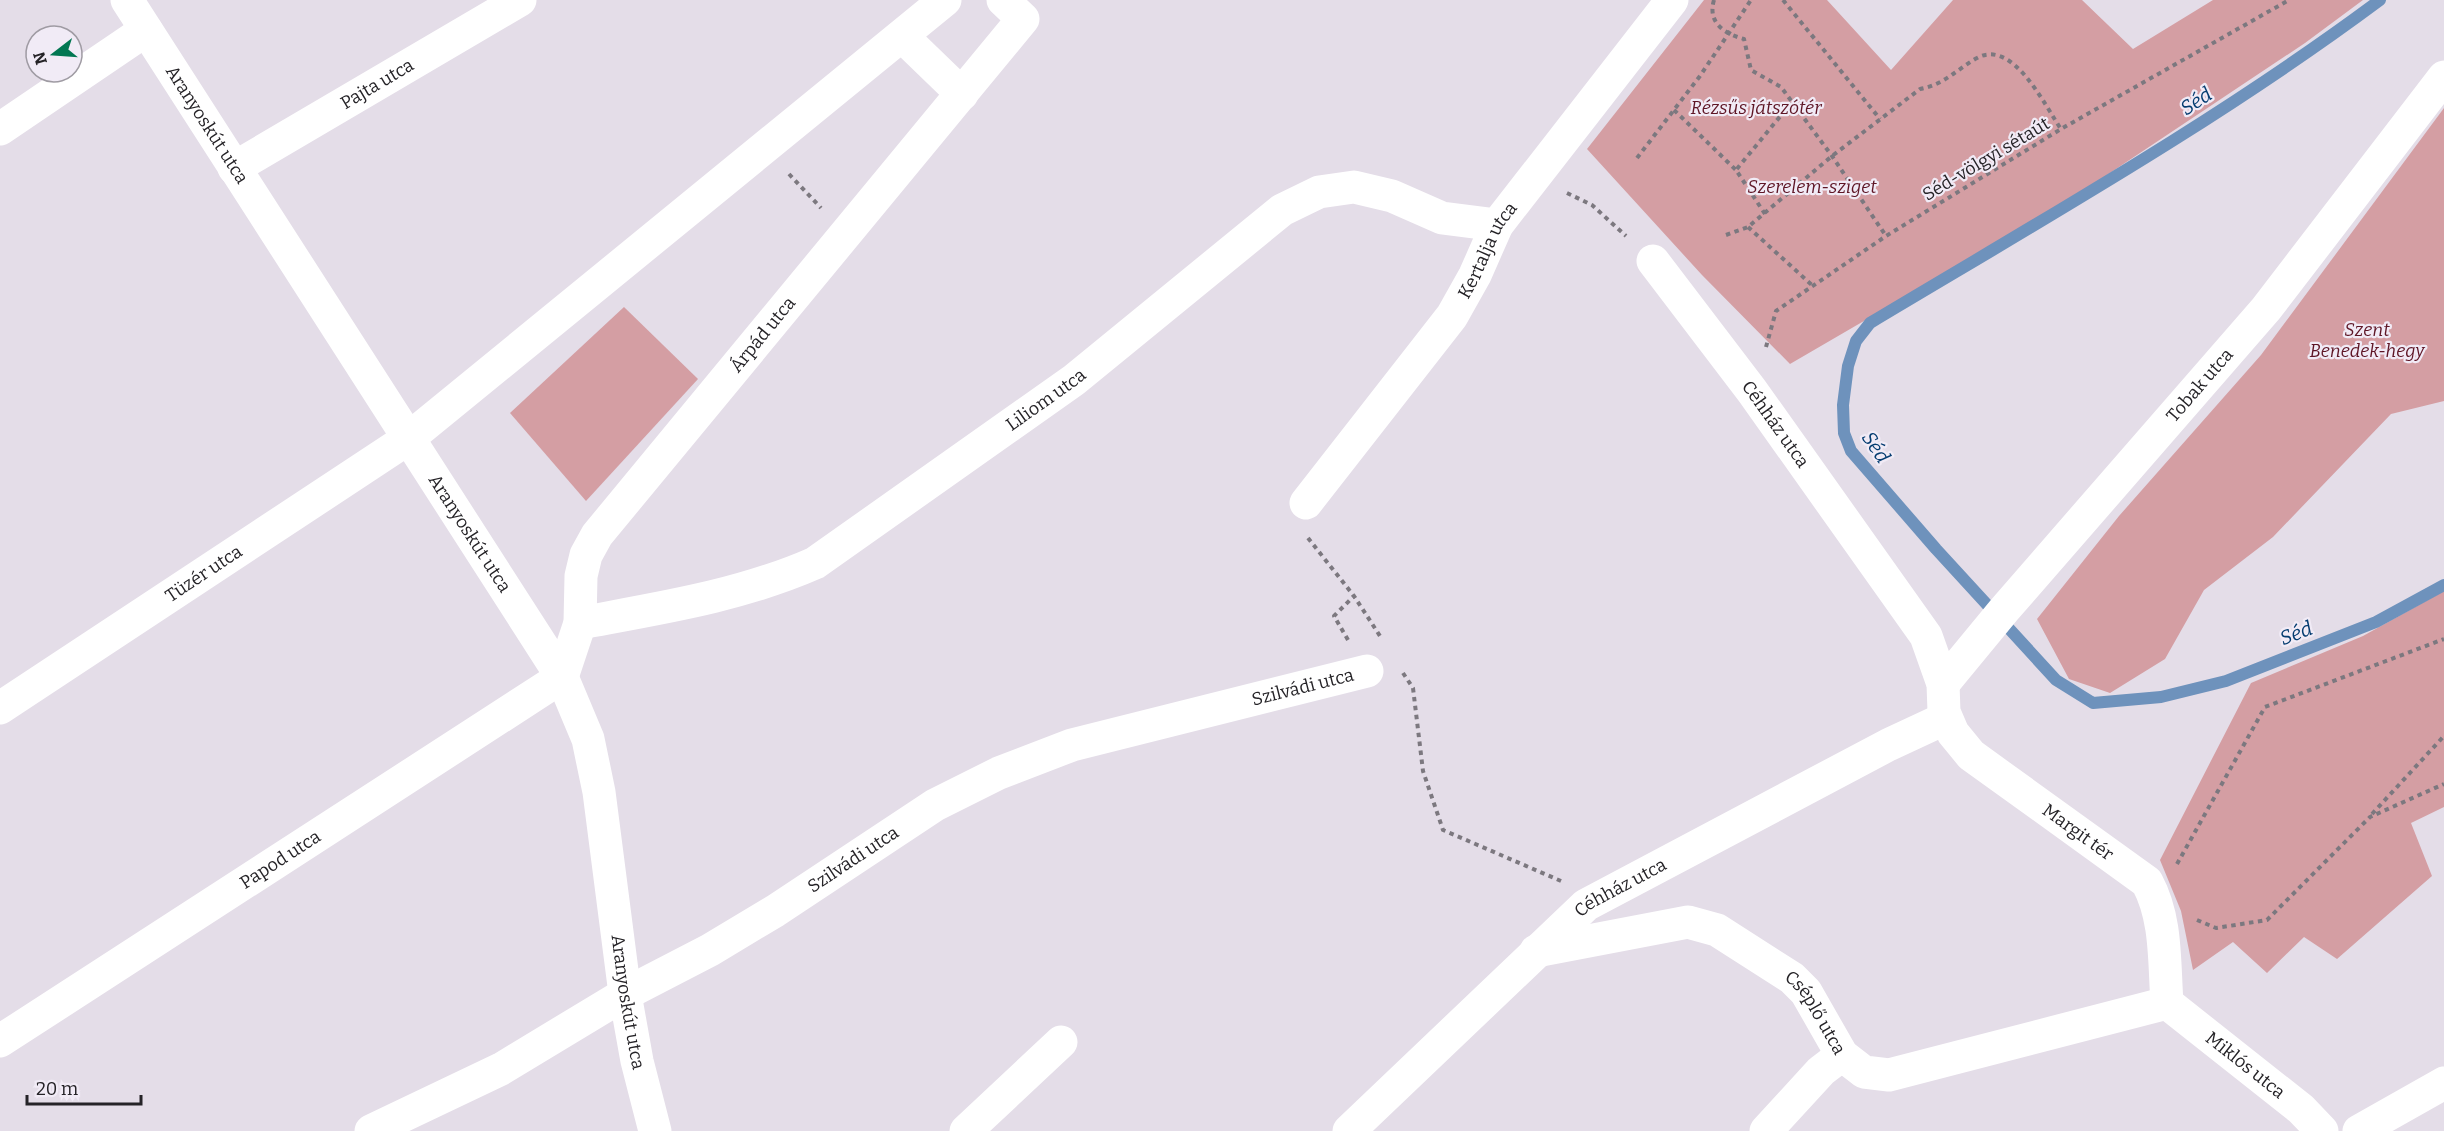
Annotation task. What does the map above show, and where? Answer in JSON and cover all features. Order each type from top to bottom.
[{"type":"street","name":"Aranyoskút utca","points":[[127,0],[562,677],[588,739],[599,792],[625,994],[637,1061],[655,1131]]},
{"type":"street","name":"Pajta utca","points":[[234,168],[520,0]]},
{"type":"street","points":[[409,438],[766,149],[945,0]]},
{"type":"street","name":"Kertalja utca","points":[[1306,503],[1452,316],[1475,275],[1497,225],[1672,0]]},
{"type":"street","name":"Árpád utca","points":[[562,677],[580,623],[581,576],[586,555],[597,535],[962,94],[1013,9]]},
{"type":"street","points":[[0,129],[146,30]]},
{"type":"street","points":[[902,36],[962,94]]},
{"type":"street","name":"Tobak utca","points":[[1943,684],[2004,610],[2266,309],[2444,77]]},
{"type":"street","name":"Liliom utca","points":[[580,623],[731,594],[775,581],[815,563],[1074,380],[1282,210],[1318,192],[1354,187],[1392,196],[1442,218],[1497,225]]},
{"type":"street","name":"Céhház utca","points":[[1653,261],[1752,391],[1926,636],[1943,684]]},
{"type":"street","name":"Tüzér utca","points":[[0,708],[409,438]]},
{"type":"street","name":"Szilvádi utca","points":[[371,1131],[501,1069],[625,994],[775,911],[935,806],[999,773],[1072,745],[1366,671]]},
{"type":"street","name":"Papod utca","points":[[0,1041],[562,677]]},
{"type":"street","name":"Margit tér","points":[[1943,684],[1946,718],[1953,733],[1971,754],[2147,882],[2158,902],[2162,926],[2167,1003]]},
{"type":"street","name":"Céhház utca","points":[[1349,1131],[1535,951],[1586,905],[1888,745],[1946,718]]},
{"type":"street","name":"Cséplő utca","points":[[1535,951],[1688,922],[1717,930],[1792,978],[1806,992],[1842,1055],[1864,1072],[1889,1075],[2167,1003]]},
{"type":"street","name":"Miklós utca","points":[[2167,1003],[2301,1109],[2322,1131]]},
{"type":"street","points":[[966,1131],[1061,1042]]},
{"type":"street","points":[[1766,1131],[1821,1071],[1842,1055]]},
{"type":"street","points":[[2359,1131],[2444,1083]]},
{"type":"path","points":[[1714,0],[1712,7],[1718,27],[1726,34],[1744,39],[1751,70],[1781,87],[1832,156],[1886,236]]},
{"type":"path","points":[[1637,158],[1700,76],[1726,34],[1751,0]]},
{"type":"path","points":[[1783,0],[1880,119]]},
{"type":"path","name":"Séd-völgyi sétaút","points":[[1752,391],[1776,311],[1886,236],[2061,129],[2289,0]]},
{"type":"path","points":[[1726,235],[1748,227],[1832,156],[1920,89],[1936,87],[1979,56],[2003,56],[2019,67],[2061,129]]},
{"type":"path","points":[[1736,170],[1792,102]]},
{"type":"path","points":[[1674,110],[1736,170],[1765,214]]},
{"type":"path","points":[[766,149],[846,234]]},
{"type":"path","points":[[1534,177],[1592,205],[1653,261]]},
{"type":"path","points":[[1748,227],[1813,286]]},
{"type":"path","points":[[1306,503],[1299,526],[1354,596],[1383,642]]},
{"type":"path","points":[[1354,596],[1334,616],[1366,671]]},
{"type":"path","points":[[2444,639],[2265,707],[2192,833],[2158,902],[2216,928],[2267,920],[2370,817],[2444,736]]},
{"type":"path","points":[[1401,669],[1413,688],[1423,771],[1443,830],[1573,886],[1586,905]]},
{"type":"path","points":[[2370,817],[2444,784]]},
{"type":"green space","name":"Szerelem-sziget","points":[[1704,0],[1827,0],[1891,70],[1953,0],[2082,0],[2133,49],[2213,0],[2363,0],[2305,43],[2053,211],[1790,364],[1702,275],[1587,149]]},
{"type":"green space","name":"Szent Benedek-hegy","points":[[2444,108],[2444,401],[2391,414],[2273,537],[2204,590],[2165,659],[2110,693],[2069,679],[2037,619],[2119,516],[2261,355]]},
{"type":"green space","points":[[624,307],[698,379],[586,501],[510,413]]},
{"type":"green space","points":[[2444,591],[2444,807],[2411,823],[2432,876],[2337,959],[2304,937],[2267,973],[2233,942],[2193,970],[2181,911],[2160,860],[2251,683],[2363,636]]},
{"type":"waterway","name":"Séd","points":[[2380,0],[2257,87],[2193,128],[1870,323],[1856,341],[1848,366],[1843,405],[1844,433],[1851,451],[1936,549],[2056,680],[2093,703],[2161,697],[2226,681],[2376,622],[2444,585]]},
{"type":"park label","name":"Rézsűs játszótér","points":[[1756,108]]}]
